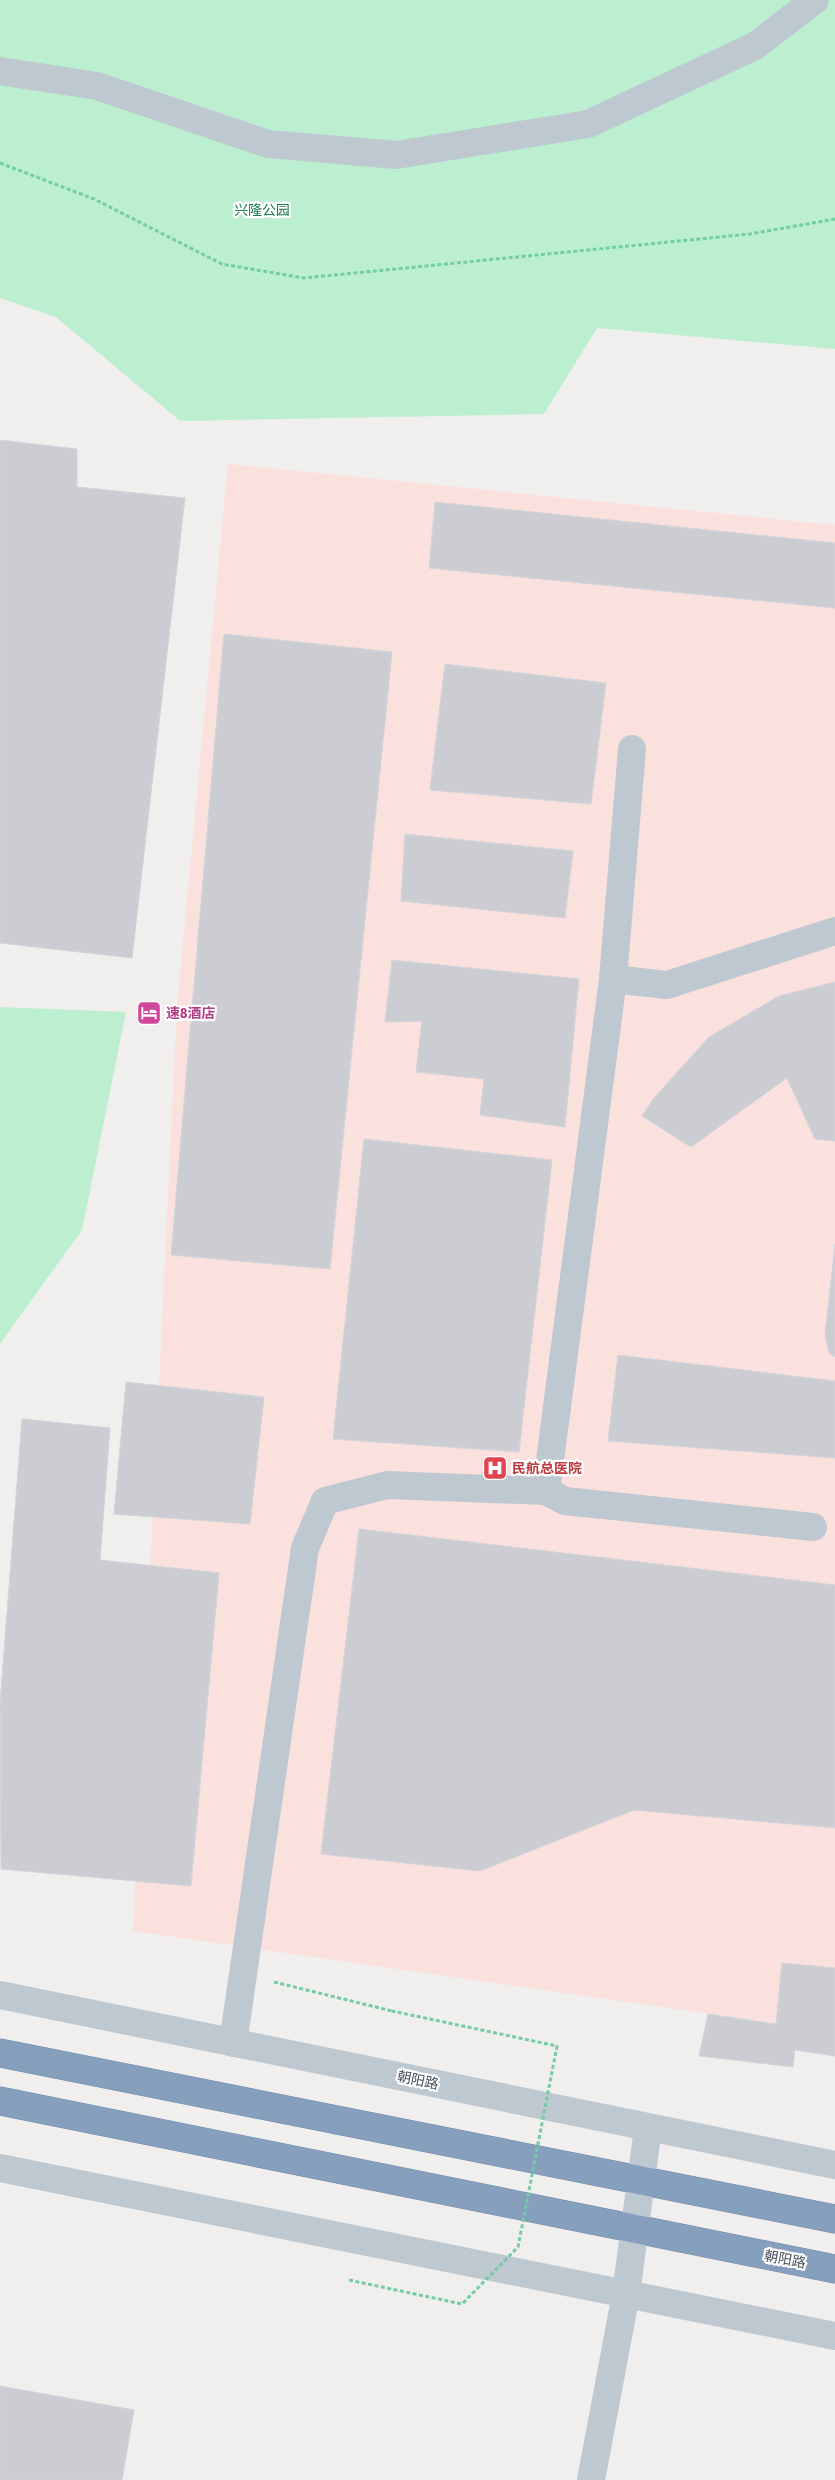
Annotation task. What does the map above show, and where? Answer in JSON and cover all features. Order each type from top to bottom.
[{"type":"highway","points":[[0,2052],[835,2219]]},
{"type":"highway","name":"朝阳路","points":[[0,2101],[835,2269]]},
{"type":"street","points":[[0,71],[97,86],[268,144],[396,155],[588,124],[755,46],[815,0]]},
{"type":"street","points":[[546,1491],[613,979],[632,749]]},
{"type":"street","points":[[613,979],[667,985],[835,931]]},
{"type":"street","points":[[232,2043],[305,1548],[325,1501],[387,1485],[546,1491],[565,1501],[813,1527]]},
{"type":"street","name":"朝阳路","points":[[0,1996],[835,2165]]},
{"type":"street","points":[[591,2480],[626,2294],[648,2128]]},
{"type":"street","points":[[0,2168],[835,2336]]},
{"type":"path","points":[[0,163],[94,199],[222,264],[304,278],[750,234],[835,219]]},
{"type":"path","points":[[243,1974],[392,2011],[557,2046],[518,2247],[462,2304],[349,2280]]},
{"type":"shaded area","name":"民航总医院","points":[[228,464],[835,525],[835,2032],[133,1931],[177,1006]]},
{"type":"green space","name":"兴隆公园","points":[[0,0],[835,0],[835,349],[597,328],[544,414],[180,421],[56,317],[0,298]]},
{"type":"green space","points":[[0,1007],[126,1012],[82,1230],[0,1344]]},
{"type":"building","points":[[0,440],[77,449],[77,487],[185,498],[132,958],[0,943]]},
{"type":"building","points":[[435,502],[835,543],[835,608],[429,568]]},
{"type":"building","points":[[224,634],[392,652],[330,1269],[171,1255]]},
{"type":"building","points":[[445,664],[606,683],[591,804],[430,790]]},
{"type":"building","points":[[405,834],[573,851],[565,918],[401,901]]},
{"type":"building","points":[[392,960],[579,979],[565,1127],[480,1115],[484,1079],[416,1072],[422,1021],[385,1022]]},
{"type":"building","points":[[835,982],[835,1141],[815,1139],[787,1078],[691,1147],[642,1116],[654,1098],[709,1037],[779,996]]},
{"type":"building","points":[[364,1139],[552,1160],[519,1452],[333,1439]]},
{"type":"building","points":[[835,1244],[835,1357],[829,1353],[825,1335]]},
{"type":"building","points":[[618,1355],[835,1381],[835,1458],[608,1441]]},
{"type":"building","points":[[126,1382],[264,1397],[250,1524],[114,1514]]},
{"type":"building","points":[[22,1419],[110,1428],[100,1560],[219,1573],[191,1886],[1,1869],[0,1703]]},
{"type":"building","points":[[359,1529],[835,1585],[835,1828],[634,1810],[480,1871],[321,1854]]},
{"type":"building","points":[[782,1963],[835,1968],[835,2056],[795,2050],[793,2067],[699,2056],[708,2014],[776,2024]]},
{"type":"building","points":[[0,2386],[134,2410],[122,2480],[0,2480]]},
{"type":"place","name":"速8酒店","points":[[149,1013]]},
{"type":"place","name":"民航总医院","points":[[495,1468]]}]
